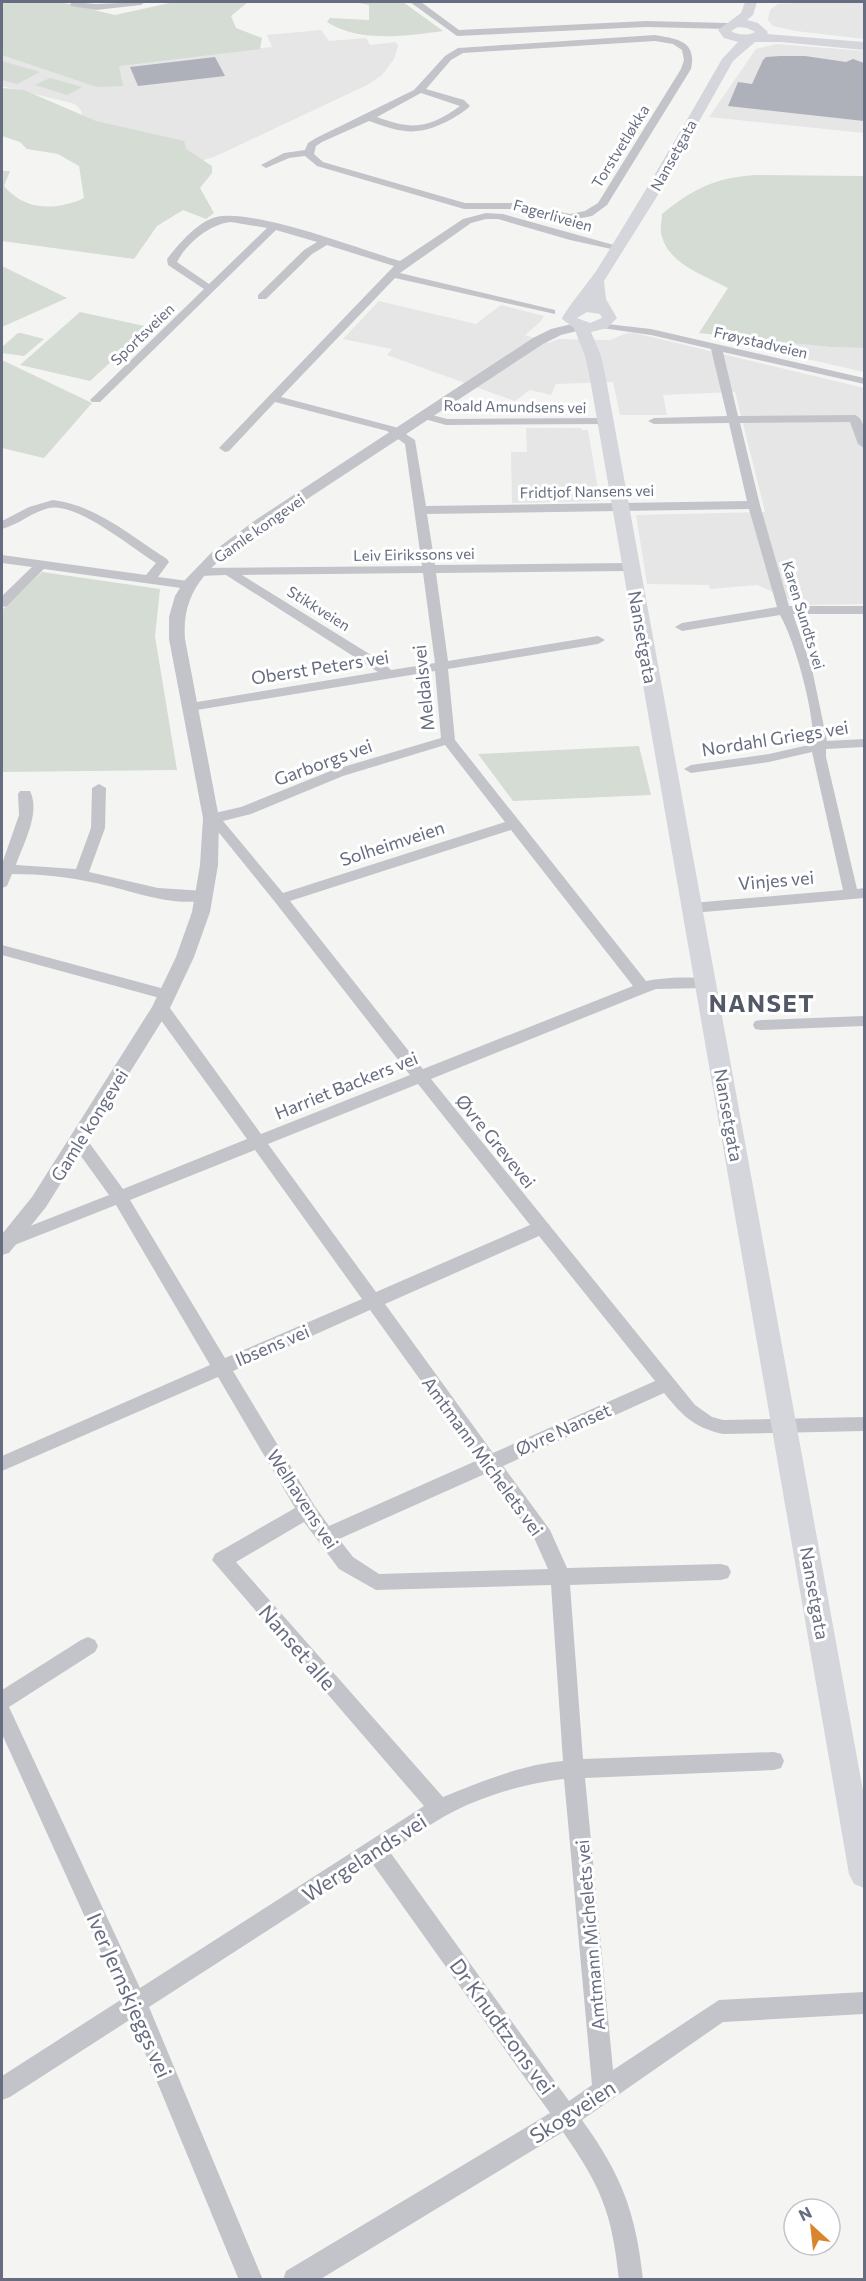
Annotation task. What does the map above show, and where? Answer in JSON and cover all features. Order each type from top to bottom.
[{"type":"main road","points":[[729,30],[747,15],[751,2]]},
{"type":"main road","points":[[756,33],[753,23],[759,2]]},
{"type":"main road","points":[[729,30],[864,45]]},
{"type":"main road","name":"Nansetgata","points":[[728,59],[729,30]]},
{"type":"main road","name":"Nansetgata","points":[[756,33],[728,59],[649,198],[616,247],[576,319],[593,356],[784,1428],[812,1570],[864,1874]]},
{"type":"main road","name":"Nansetgata","points":[[593,356],[604,319],[597,280]]},
{"type":"main road","points":[[576,319],[604,319]]},
{"type":"street","points":[[74,4],[96,7],[141,2]]},
{"type":"street","points":[[415,2],[457,33],[646,24],[729,30]]},
{"type":"street","points":[[543,28],[549,44]]},
{"type":"street","name":"Torstvetløkka","points":[[655,38],[678,43],[689,53],[686,69],[602,205],[594,212],[564,217],[516,206],[477,207],[452,204],[320,164],[308,153],[311,146],[319,140],[419,90],[434,77],[448,58],[457,52],[469,49],[655,38]]},
{"type":"street","points":[[368,117],[406,130],[416,131],[424,129],[465,106],[461,102],[419,90]]},
{"type":"street","name":"Torstvetløkka","points":[[266,165],[286,155],[308,153]]},
{"type":"street","name":"Fagerliveien","points":[[225,448],[401,265],[467,220],[486,216],[508,218],[574,238],[616,247]]},
{"type":"street","points":[[210,289],[172,263],[172,259],[215,221],[229,218],[274,227],[401,265]]},
{"type":"street","name":"Sportsveien","points":[[96,400],[274,227]]},
{"type":"street","points":[[262,297],[308,252],[324,242]]},
{"type":"street","points":[[392,274],[551,312]]},
{"type":"street","name":"Gamle kongevei","points":[[4,1245],[39,1202],[80,1141],[164,1002],[193,938],[205,896],[212,840],[211,818],[177,639],[176,622],[178,605],[188,585],[199,572],[242,537],[538,341],[576,319]]},
{"type":"street","name":"Frøystadveien","points":[[604,319],[864,381]]},
{"type":"street","name":"Karen Sundts vei","points":[[716,347],[754,505],[784,610],[790,619],[808,681],[820,736],[819,757],[858,893]]},
{"type":"street","points":[[273,398],[398,433]]},
{"type":"street","name":"Roald Amundsens vei","points":[[424,416],[446,422],[605,421]]},
{"type":"street","points":[[654,421],[855,418],[864,444]]},
{"type":"street","name":"Meldalsvei","points":[[398,433],[411,442],[451,746]]},
{"type":"street","points":[[2,525],[51,504],[86,513],[163,562],[149,580]]},
{"type":"street","name":"Fridtjof Nansens vei","points":[[421,510],[754,505]]},
{"type":"street","points":[[2,559],[188,585]]},
{"type":"street","points":[[2,603],[41,565]]},
{"type":"street","name":"Leiv Eirikssons vei","points":[[199,572],[630,567]]},
{"type":"street","name":"Stikkveien","points":[[231,573],[360,654],[387,674]]},
{"type":"street","points":[[682,627],[784,610],[864,610]]},
{"type":"street","name":"Oberst Peters vei","points":[[190,706],[598,640]]},
{"type":"street","name":"Nordahl Griegs vei","points":[[691,769],[770,758],[819,746],[864,743]]},
{"type":"street","points":[[451,746],[643,987]]},
{"type":"street","name":"Garborgs vei","points":[[211,818],[225,818],[244,813],[302,786],[451,746]]},
{"type":"street","points":[[81,875],[98,828],[99,788]]},
{"type":"street","points":[[25,794],[26,815],[4,874],[81,875],[159,894],[205,896]]},
{"type":"street","name":"Øvre Grevevei","points":[[211,818],[225,831],[280,899],[420,1077],[689,1410],[707,1422],[723,1427],[784,1428],[864,1424]]},
{"type":"street","name":"Solheimveien","points":[[280,899],[515,824]]},
{"type":"street","name":"Vinjes vei","points":[[692,908],[858,893]]},
{"type":"street","points":[[2,950],[164,1002]]},
{"type":"street","name":"Harriet Backers vei","points":[[4,1245],[643,987],[655,984],[705,982]]},
{"type":"street","name":"Amtmann Michelets vei","points":[[164,1002],[257,1141],[543,1536],[560,1575],[604,2091]]},
{"type":"street","points":[[761,1025],[864,1021]]},
{"type":"street","name":"Welhavens vei","points":[[80,1141],[120,1198],[307,1511],[346,1563],[376,1581],[721,1572]]},
{"type":"street","name":"Ibsens vei","points":[[2,1464],[542,1227]]},
{"type":"street","name":"Øvre Nanset","points":[[327,1536],[668,1383]]},
{"type":"street","name":"Nanset alle","points":[[307,1511],[222,1560],[439,1808]]},
{"type":"street","points":[[2,1701],[88,1646]]},
{"type":"street","name":"Iver Jernskjeggs vei","points":[[2,1713],[136,2004],[251,2280]]},
{"type":"street","name":"Wergelands vei","points":[[2,2089],[439,1808],[512,1779],[536,1773],[575,1769],[774,1761]]},
{"type":"street","name":"Dr Knudtzons vei","points":[[376,1850],[567,2116],[604,2172],[618,2201],[625,2224],[632,2280]]},
{"type":"street","name":"Skogveien","points":[[295,2280],[567,2116],[719,2011],[864,2003]]},
{"type":"shaded area","points":[[2,2],[60,2],[115,15],[174,2],[248,2],[231,16],[236,28],[262,38],[260,49],[119,66],[123,86],[97,87],[2,55]]},
{"type":"shaded area","points":[[354,2],[403,2],[443,31],[399,36],[368,35],[340,29],[327,22],[330,18],[369,20],[369,5]]},
{"type":"shaded area","points":[[864,2],[864,39],[796,31],[773,26],[768,20],[770,10],[778,4]]},
{"type":"shaded area","points":[[321,30],[329,41],[366,38],[370,45],[396,42],[398,46],[394,59],[382,75],[367,85],[214,157],[186,165],[83,122],[81,110],[75,104],[2,86],[2,52],[118,83],[122,79],[119,64],[272,47],[267,35]]},
{"type":"shaded area","points":[[777,44],[864,51],[864,133],[709,117],[756,49]]},
{"type":"shaded area","points":[[2,61],[40,72],[17,84],[2,80]]},
{"type":"shaded area","points":[[50,78],[82,87],[67,95],[35,85]]},
{"type":"shaded area","points":[[2,88],[24,90],[96,121],[184,141],[186,149],[212,166],[212,173],[200,188],[214,213],[206,219],[183,210],[157,226],[134,259],[2,241],[2,171],[10,171],[4,186],[21,200],[31,204],[52,207],[84,198],[79,166],[58,154],[27,149],[20,142],[2,136]]},
{"type":"shaded area","points":[[755,175],[864,176],[864,348],[831,347],[699,333],[728,288],[688,267],[671,253],[661,233],[662,214],[694,191],[705,186],[728,179]]},
{"type":"shaded area","points":[[2,266],[67,298],[2,327]]},
{"type":"shaded area","points":[[379,301],[476,324],[501,305],[544,316],[525,335],[548,343],[559,339],[610,340],[627,333],[635,333],[864,388],[864,604],[802,605],[757,585],[710,589],[709,585],[647,584],[636,515],[765,512],[735,392],[663,395],[667,415],[620,415],[613,382],[556,384],[551,395],[530,390],[515,401],[387,355],[392,349],[343,339]]},
{"type":"shaded area","points":[[80,312],[149,327],[90,381],[20,365]]},
{"type":"shaded area","points":[[18,333],[44,339],[24,356],[2,353],[2,347]]},
{"type":"shaded area","points":[[759,338],[831,347],[864,348],[864,372],[745,345],[748,341]]},
{"type":"shaded area","points":[[2,360],[92,403],[44,458],[2,448]]},
{"type":"shaded area","points":[[526,428],[588,430],[600,501],[512,503],[511,452],[527,452]]},
{"type":"shaded area","points":[[42,572],[160,589],[155,636],[177,770],[2,772],[2,610]]},
{"type":"shaded area","points":[[639,746],[651,795],[513,801],[478,754]]},
{"type":"building","points":[[805,56],[846,62],[853,59],[864,63],[864,121],[728,106],[738,82],[752,84],[766,57]]},
{"type":"building","points":[[215,57],[225,76],[138,86],[130,67]]},
{"type":"district","name":"NANSET","points":[[762,1002]]}]
